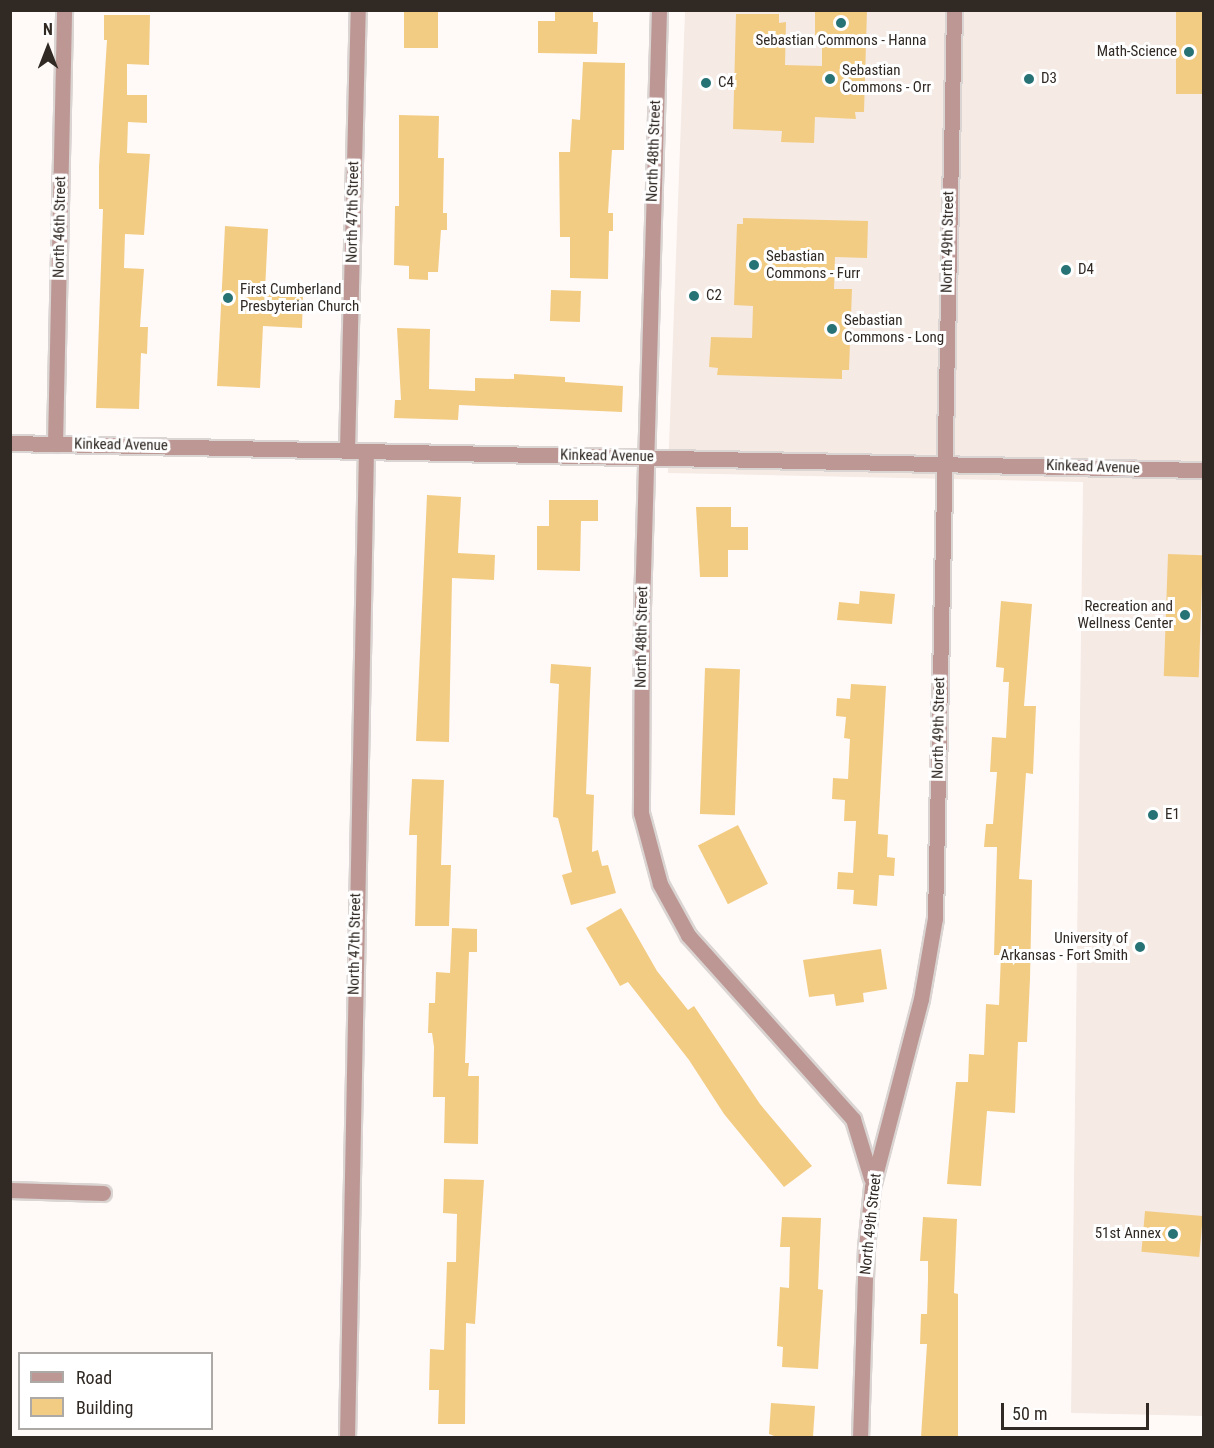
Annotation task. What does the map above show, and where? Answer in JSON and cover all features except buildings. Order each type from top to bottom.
[{"type":"street","name":"North 46th Street","points":[[55,444],[64,10]]},
{"type":"street","name":"North 47th Street","points":[[347,450],[358,10]]},
{"type":"street","name":"North 48th Street","points":[[658,10],[639,774],[649,852],[674,913],[697,948],[853,1119],[869,1164],[872,1187]]},
{"type":"street","name":"North 49th Street","points":[[860,1437],[866,1248],[872,1187],[921,999],[935,918],[954,10]]},
{"type":"street","name":"Kinkead Avenue","points":[[10,443],[944,462],[1203,470]]},
{"type":"street","name":"North 47th Street","points":[[347,1437],[366,451]]},
{"type":"street","points":[[10,1190],[103,1192]]},
{"type":"shaded area","name":"University of Arkansas - Fort Smith","points":[[685,11],[1203,11],[1203,1416],[1071,1413],[1083,482],[668,473]]},
{"type":"place","name":"Sebastian Commons - Hanna","points":[[841,23]]},
{"type":"place","name":"Math-Science","points":[[1189,52]]},
{"type":"place","name":"Sebastian Commons - Orr","points":[[830,79]]},
{"type":"place","name":"D3","points":[[1029,79]]},
{"type":"place","name":"C4","points":[[706,83]]},
{"type":"place","name":"Sebastian Commons - Furr","points":[[754,265]]},
{"type":"place","name":"D4","points":[[1066,270]]},
{"type":"place","name":"C2","points":[[694,296]]},
{"type":"place","name":"First Cumberland Presbyterian Church","points":[[228,298]]},
{"type":"place","name":"Sebastian Commons - Long","points":[[832,329]]},
{"type":"place","name":"Recreation and Wellness Center","points":[[1185,615]]},
{"type":"place","name":"E1","points":[[1153,815]]},
{"type":"place","name":"University of Arkansas - Fort Smith","points":[[1140,947]]},
{"type":"place","name":"51st Annex","points":[[1173,1234]]}]
